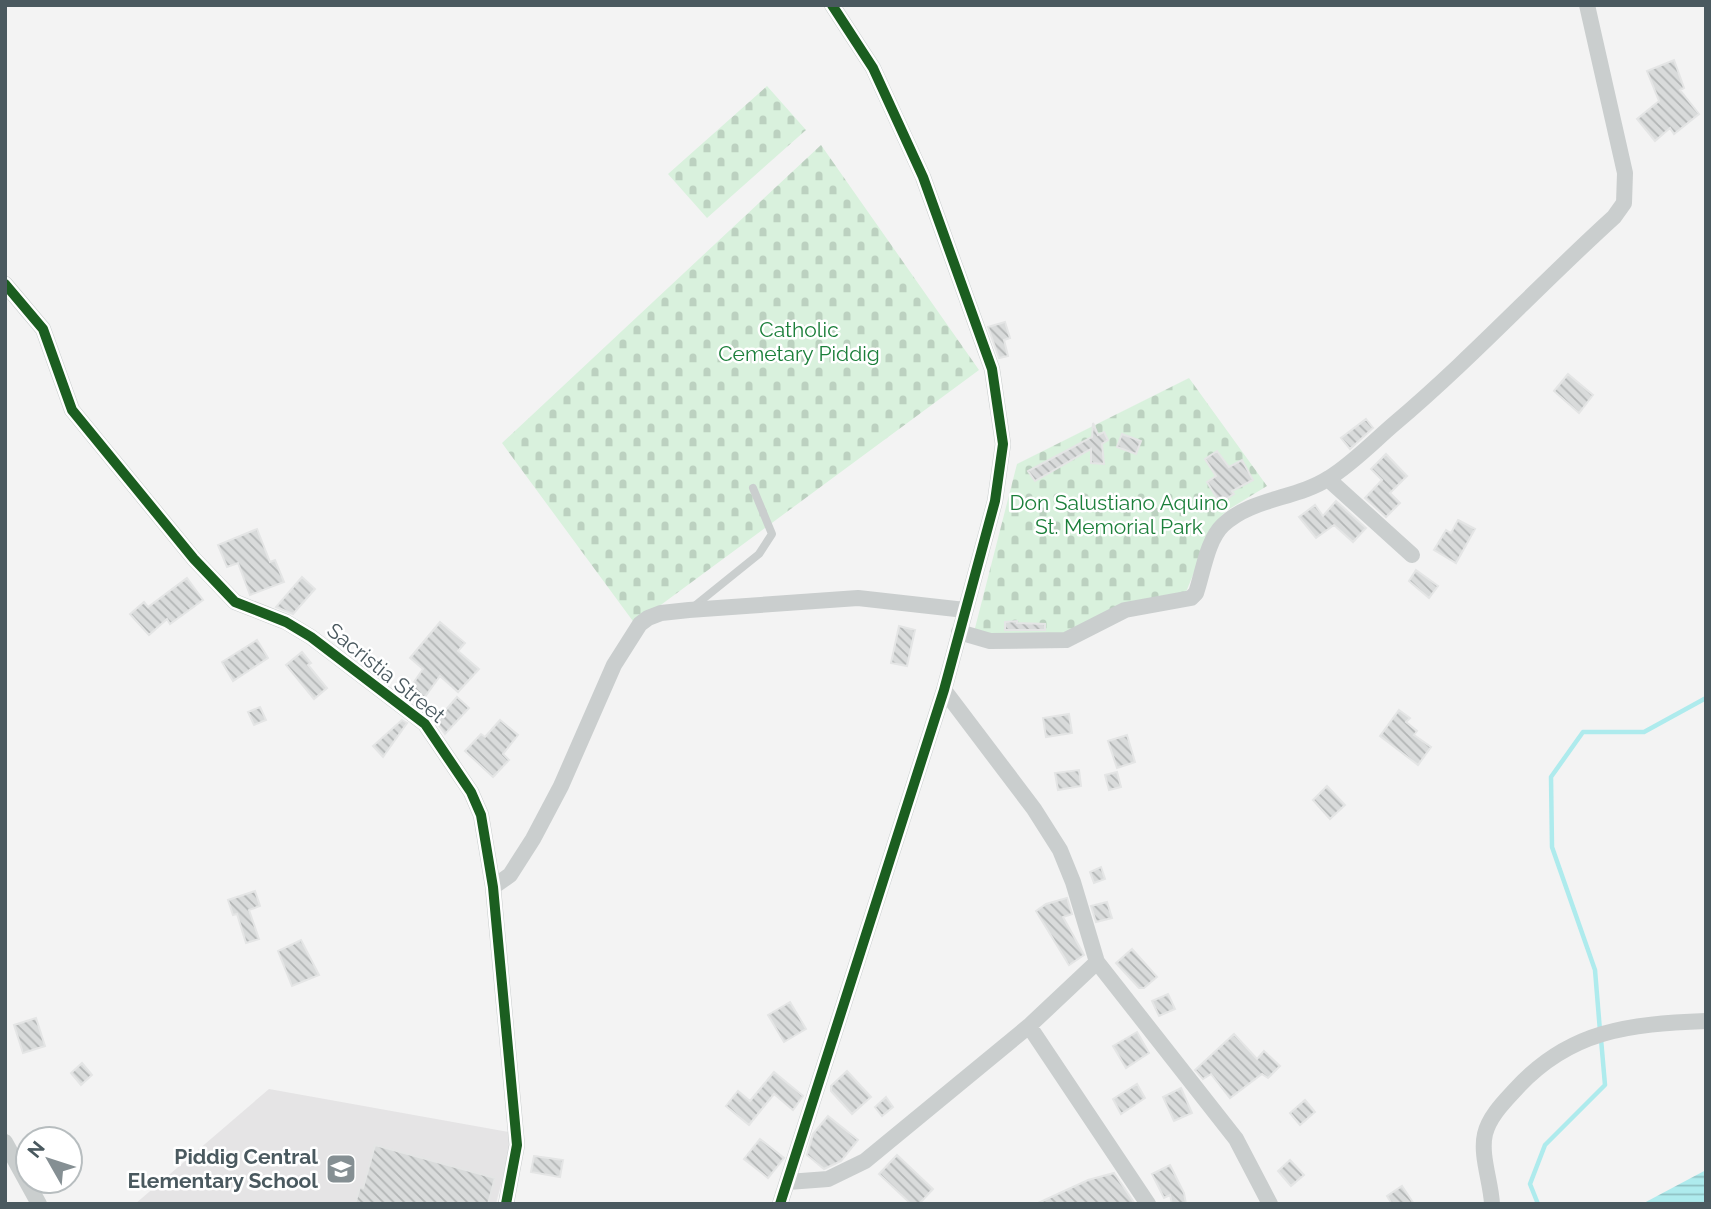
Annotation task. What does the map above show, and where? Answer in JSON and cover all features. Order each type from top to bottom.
[{"type":"street","points":[[780,1204],[944,690],[995,501],[1003,444],[992,369],[923,177],[873,68],[832,5]]},
{"type":"street","points":[[959,632],[990,641],[1066,640],[1125,610],[1191,598],[1196,593],[1213,539],[1225,522],[1265,502],[1328,479],[1450,377],[1518,307],[1614,217],[1624,202],[1623,152],[1587,5]]},
{"type":"street","name":"Sacristia Street","points":[[5,285],[43,328],[61,388],[83,426],[194,559],[235,602],[286,622],[311,637],[356,669],[435,736],[477,803],[493,887],[517,1145],[506,1204]]},
{"type":"street","points":[[1328,479],[1412,555]]},
{"type":"street","points":[[493,887],[510,875],[533,839],[561,786],[614,665],[640,624],[661,613],[858,598],[965,610]]},
{"type":"street","points":[[944,690],[1034,810],[1060,850],[1073,882],[1097,962],[1236,1139],[1270,1204]]},
{"type":"street","points":[[788,1182],[828,1179],[865,1161],[1028,1026],[1097,962]]},
{"type":"street","points":[[1492,1204],[1484,1148],[1488,1125],[1501,1104],[1536,1068],[1586,1037],[1613,1030],[1706,1021]]},
{"type":"street","points":[[1028,1026],[1149,1204]]},
{"type":"street","points":[[5,1142],[39,1204]]},
{"type":"lane","points":[[690,610],[760,554],[768,543],[772,534],[753,488]]},
{"type":"shaded area","name":"Piddig Central Elementary School","points":[[269,1089],[514,1133],[496,1204],[135,1204]]},
{"type":"green space","points":[[767,86],[806,130],[707,218],[668,174]]},
{"type":"green space","name":"Catholic Cemetary Piddig","points":[[821,145],[979,370],[635,624],[502,443]]},
{"type":"green space","name":"Don Salustiano Aquino St. Memorial Park","points":[[1189,378],[1267,486],[1226,511],[1214,524],[1186,592],[1068,637],[1009,640],[974,632],[1017,464]]},
{"type":"water","points":[[1706,1170],[1706,1204],[1642,1204]]},
{"type":"building","points":[[1674,60],[1684,88],[1680,90],[1699,114],[1674,134],[1670,128],[1655,141],[1637,119],[1659,101],[1647,71]]},
{"type":"building","points":[[1005,322],[1010,338],[1004,340],[1008,356],[999,358],[988,327]]},
{"type":"building","points":[[1568,374],[1593,395],[1579,413],[1554,391]]},
{"type":"building","points":[[1366,419],[1373,428],[1350,449],[1341,438]]},
{"type":"building","points":[[1093,423],[1098,435],[1104,432],[1108,440],[1102,444],[1104,464],[1091,463],[1091,449],[1035,481],[1028,471],[1092,437]]},
{"type":"building","points":[[1122,434],[1141,441],[1136,454],[1117,447]]},
{"type":"building","points":[[1217,451],[1229,467],[1242,460],[1253,480],[1232,491],[1234,494],[1220,503],[1207,482],[1216,476],[1205,459]]},
{"type":"building","points":[[1386,454],[1407,476],[1390,493],[1400,503],[1386,517],[1365,498],[1382,480],[1371,469]]},
{"type":"building","points":[[1336,501],[1366,528],[1353,542],[1334,525],[1316,538],[1299,517],[1315,505],[1323,516]]},
{"type":"building","points":[[1458,520],[1475,529],[1456,563],[1434,550],[1446,530],[1451,533]]},
{"type":"building","points":[[257,529],[270,562],[275,560],[284,582],[250,595],[238,563],[227,567],[218,545]]},
{"type":"building","points":[[1416,570],[1438,586],[1429,598],[1409,581]]},
{"type":"building","points":[[302,577],[315,589],[293,614],[276,607]]},
{"type":"building","points":[[187,578],[203,600],[170,624],[167,619],[149,635],[130,614],[144,602],[148,607]]},
{"type":"building","points":[[440,622],[465,643],[458,651],[479,669],[458,692],[440,676],[419,705],[405,695],[423,669],[410,658]]},
{"type":"building","points":[[1005,622],[1045,624],[1045,630],[1005,630]]},
{"type":"building","points":[[899,626],[915,630],[907,666],[891,663]]},
{"type":"building","points":[[257,640],[268,658],[233,681],[222,662]]},
{"type":"building","points":[[302,652],[311,663],[308,665],[327,688],[314,699],[286,665]]},
{"type":"building","points":[[457,697],[469,708],[445,734],[436,721]]},
{"type":"building","points":[[260,707],[266,720],[254,725],[248,712]]},
{"type":"building","points":[[1399,710],[1410,718],[1406,722],[1417,731],[1414,735],[1431,747],[1418,765],[1380,736]]},
{"type":"building","points":[[1069,714],[1072,733],[1046,737],[1043,718]]},
{"type":"building","points":[[402,720],[407,723],[383,757],[373,746]]},
{"type":"building","points":[[500,720],[518,735],[503,754],[509,760],[493,777],[465,751],[481,734],[485,737]]},
{"type":"building","points":[[1127,735],[1135,762],[1117,768],[1108,741]]},
{"type":"building","points":[[1079,770],[1081,786],[1058,790],[1055,773]]},
{"type":"building","points":[[1117,772],[1121,787],[1109,790],[1105,775]]},
{"type":"building","points":[[1327,786],[1345,805],[1330,819],[1313,800]]},
{"type":"building","points":[[1101,867],[1105,879],[1094,883],[1090,872]]},
{"type":"building","points":[[255,891],[260,906],[249,910],[259,939],[246,943],[237,914],[233,915],[228,900]]},
{"type":"building","points":[[1067,898],[1072,914],[1063,917],[1084,955],[1069,965],[1036,911],[1046,904]]},
{"type":"building","points":[[1107,902],[1112,918],[1096,922],[1091,906]]},
{"type":"building","points":[[301,940],[319,975],[292,986],[278,951]]},
{"type":"building","points":[[1132,949],[1157,977],[1144,988],[1139,988],[1116,963]]},
{"type":"building","points":[[1168,994],[1175,1009],[1159,1016],[1152,1001]]},
{"type":"building","points":[[790,1002],[806,1029],[784,1042],[768,1015]]},
{"type":"building","points":[[36,1018],[45,1046],[23,1053],[14,1025]]},
{"type":"building","points":[[1137,1032],[1149,1053],[1126,1068],[1113,1046]]},
{"type":"building","points":[[1234,1034],[1257,1059],[1264,1051],[1280,1066],[1268,1078],[1262,1074],[1230,1098],[1211,1074],[1203,1079],[1195,1070]]},
{"type":"building","points":[[82,1063],[92,1075],[81,1085],[71,1073]]},
{"type":"building","points":[[847,1071],[871,1097],[852,1114],[831,1091],[831,1086]]},
{"type":"building","points":[[774,1072],[803,1096],[793,1110],[774,1094],[749,1125],[726,1106],[738,1091],[750,1101]]},
{"type":"building","points":[[1137,1084],[1145,1098],[1121,1114],[1113,1099]]},
{"type":"building","points":[[1181,1088],[1192,1113],[1174,1121],[1163,1097]]},
{"type":"building","points":[[886,1097],[893,1107],[882,1116],[875,1107]]},
{"type":"building","points":[[1305,1100],[1315,1112],[1300,1125],[1290,1113]]},
{"type":"building","points":[[828,1116],[858,1140],[841,1161],[824,1169],[807,1155],[813,1134]]},
{"type":"building","points":[[760,1139],[784,1158],[768,1178],[744,1159]]},
{"type":"building","points":[[375,1145],[495,1178],[488,1204],[355,1204],[360,1187],[363,1188]]},
{"type":"building","points":[[897,1155],[933,1189],[919,1204],[911,1204],[879,1174]]},
{"type":"building","points":[[534,1156],[563,1160],[560,1177],[531,1172]]},
{"type":"building","points":[[1290,1160],[1304,1175],[1291,1186],[1278,1171]]},
{"type":"building","points":[[1170,1165],[1184,1193],[1186,1204],[1172,1204],[1170,1195],[1164,1198],[1152,1174]]},
{"type":"building","points":[[1114,1173],[1135,1204],[1036,1204],[1088,1180]]},
{"type":"building","points":[[1402,1186],[1414,1204],[1392,1204],[1387,1196]]},
{"type":"waterway","points":[[1600,1031],[1595,970],[1552,847],[1551,777],[1583,732],[1644,732],[1706,698]]},
{"type":"waterway","points":[[1538,1204],[1530,1184],[1545,1145],[1605,1085],[1601,1039]]},
{"type":"cycle path","points":[[780,1204],[944,690],[995,501],[1003,444],[992,369],[923,177],[873,68],[832,5]]},
{"type":"cycle path","points":[[5,284],[43,329],[72,410],[194,559],[235,602],[286,622],[311,637],[425,724],[471,792],[481,815],[493,887],[517,1145],[506,1204]]},
{"type":"place","name":"Piddig Central Elementary School","points":[[341,1169]]}]
